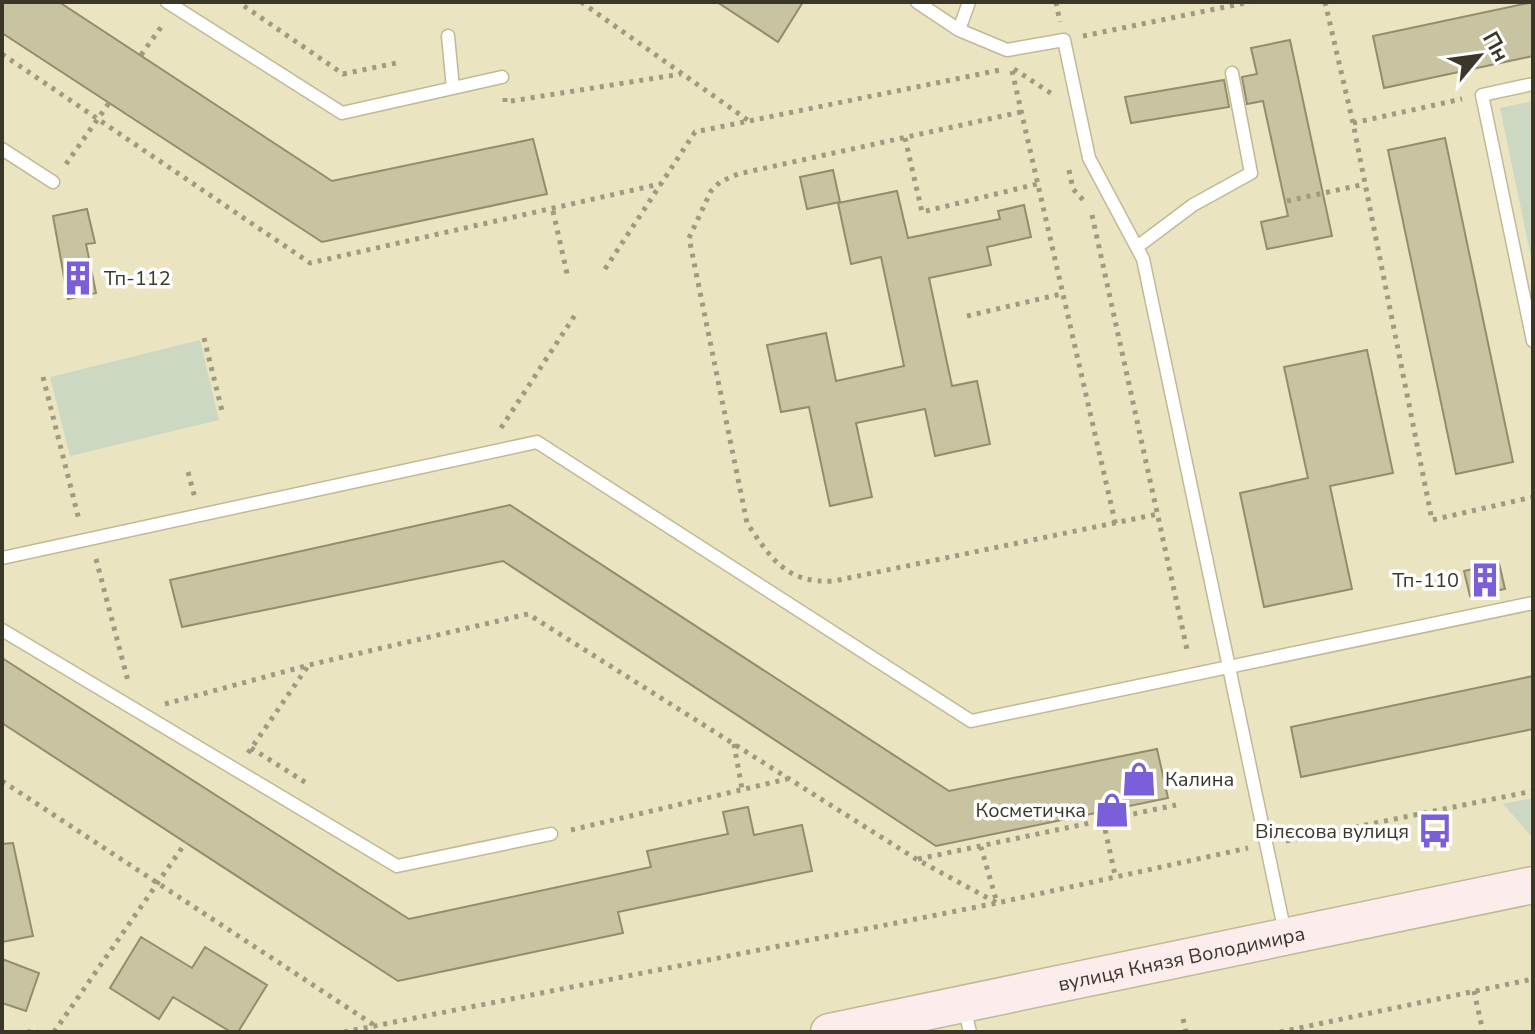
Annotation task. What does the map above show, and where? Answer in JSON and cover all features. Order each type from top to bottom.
[{"type":"main road","name":"вулиця Князя Володимира","points":[[829,1032],[967,1018],[1286,937],[1533,885]]},
{"type":"lane","points":[[917,2],[959,30],[1007,50],[1064,40],[1089,158],[1143,259],[1286,937]]},
{"type":"lane","points":[[959,30],[969,2]]},
{"type":"lane","points":[[171,4],[342,113],[502,77]]},
{"type":"lane","points":[[448,36],[453,88]]},
{"type":"lane","points":[[1137,247],[1193,205],[1251,173],[1232,73]]},
{"type":"lane","points":[[1533,84],[1482,95],[1533,341]]},
{"type":"lane","points":[[2,149],[53,182]]},
{"type":"lane","points":[[2,558],[537,442],[971,721],[1533,603]]},
{"type":"lane","points":[[2,630],[397,866],[551,834]]},
{"type":"path","points":[[581,2],[749,121]]},
{"type":"path","points":[[1064,40],[1250,2]]},
{"type":"path","points":[[1325,2],[1353,123],[1432,520],[1533,497]]},
{"type":"path","points":[[141,55],[171,4]]},
{"type":"path","points":[[244,6],[343,74],[401,62]]},
{"type":"path","points":[[1007,50],[1116,526]]},
{"type":"path","points":[[2,54],[310,263],[553,211],[661,184]]},
{"type":"path","points":[[605,269],[695,132],[1011,68],[1052,93],[1055,107]]},
{"type":"path","points":[[502,77],[505,102],[683,74]]},
{"type":"path","points":[[1353,123],[1482,95]]},
{"type":"path","points":[[53,182],[109,103]]},
{"type":"path","points":[[1021,112],[738,174],[720,182],[711,191],[695,219],[689,238],[747,523],[767,555],[796,576],[812,582],[834,581],[1116,526],[1158,514]]},
{"type":"path","points":[[905,138],[922,212],[1037,184]]},
{"type":"path","points":[[1067,162],[1073,189],[1091,208],[1193,674]]},
{"type":"path","points":[[1287,201],[1365,184]]},
{"type":"path","points":[[553,211],[568,278]]},
{"type":"path","points":[[967,316],[1061,294]]},
{"type":"path","points":[[521,398],[575,315]]},
{"type":"path","points":[[204,338],[223,415]]},
{"type":"path","points":[[43,377],[137,712],[309,665],[528,614],[916,859],[997,903]]},
{"type":"path","points":[[235,770],[309,665]]},
{"type":"path","points":[[734,744],[742,789]]},
{"type":"path","points":[[251,748],[313,787]]},
{"type":"path","points":[[551,834],[788,778]]},
{"type":"path","points":[[2,781],[374,1025]]},
{"type":"path","points":[[344,1032],[997,903],[1115,875],[1533,791]]},
{"type":"path","points":[[916,859],[1176,805]]},
{"type":"path","points":[[1103,820],[1115,875]]},
{"type":"path","points":[[54,1032],[186,842]]},
{"type":"path","points":[[981,847],[997,903]]},
{"type":"path","points":[[1280,1032],[1533,979]]},
{"type":"path","points":[[1474,991],[1483,1032]]},
{"type":"path","points":[[1183,1019],[1186,1032]]},
{"type":"path","points":[[27,1032],[38,1032]]},
{"type":"green space","points":[[1533,101],[1533,267],[1500,108]]},
{"type":"green space","points":[[200,340],[219,420],[70,456],[50,377]]},
{"type":"green space","points":[[1533,798],[1533,838],[1503,804]]},
{"type":"building","points":[[2,2],[59,2],[332,181],[533,139],[547,194],[322,242],[2,33]]},
{"type":"building","points":[[717,2],[803,2],[778,42]]},
{"type":"building","points":[[1533,2],[1533,56],[1384,88],[1373,36]]},
{"type":"building","points":[[1290,40],[1332,236],[1267,249],[1261,222],[1288,216],[1263,101],[1247,104],[1242,77],[1257,74],[1251,48]]},
{"type":"building","points":[[1224,80],[1229,107],[1131,123],[1125,97]]},
{"type":"building","points":[[1445,138],[1513,462],[1456,474],[1388,150]]},
{"type":"building","points":[[833,170],[840,202],[807,209],[800,177]]},
{"type":"building","points":[[897,191],[908,238],[1000,219],[998,211],[1024,205],[1031,237],[987,247],[991,265],[929,278],[952,386],[977,381],[990,444],[935,456],[925,409],[856,423],[872,497],[830,506],[809,407],[781,412],[767,345],[826,333],[836,381],[904,366],[881,257],[851,264],[838,203]]},
{"type":"building","points":[[87,209],[95,243],[86,244],[96,293],[68,299],[53,216]]},
{"type":"building","points":[[1367,350],[1393,473],[1330,486],[1352,589],[1264,607],[1240,493],[1308,478],[1284,367]]},
{"type":"building","points":[[510,505],[949,791],[1157,749],[1168,798],[936,846],[503,561],[182,627],[170,580]]},
{"type":"building","name":"Тп-110","points":[[1499,563],[1505,589],[1470,596],[1464,571]]},
{"type":"building","points":[[2,658],[409,919],[651,867],[647,851],[728,834],[723,812],[748,807],[754,835],[802,825],[812,871],[618,912],[623,933],[398,981],[2,723]]},
{"type":"building","points":[[1533,676],[1533,729],[1301,777],[1291,727]]},
{"type":"building","points":[[13,843],[33,936],[2,942],[2,844]]},
{"type":"building","points":[[141,937],[192,968],[205,947],[267,985],[238,1032],[231,1032],[173,997],[159,1019],[110,988]]},
{"type":"building","points":[[2,959],[39,973],[26,1011],[2,1003]]},
{"type":"place","name":"Тп-112","points":[[78,278]]},
{"type":"place","name":"Тп-110","points":[[1485,580]]},
{"type":"place","name":"Калина","points":[[1139,779]]},
{"type":"place","name":"Косметичка","points":[[1112,810]]},
{"type":"place","name":"Вілєсова вулиця","points":[[1435,831]]}]
